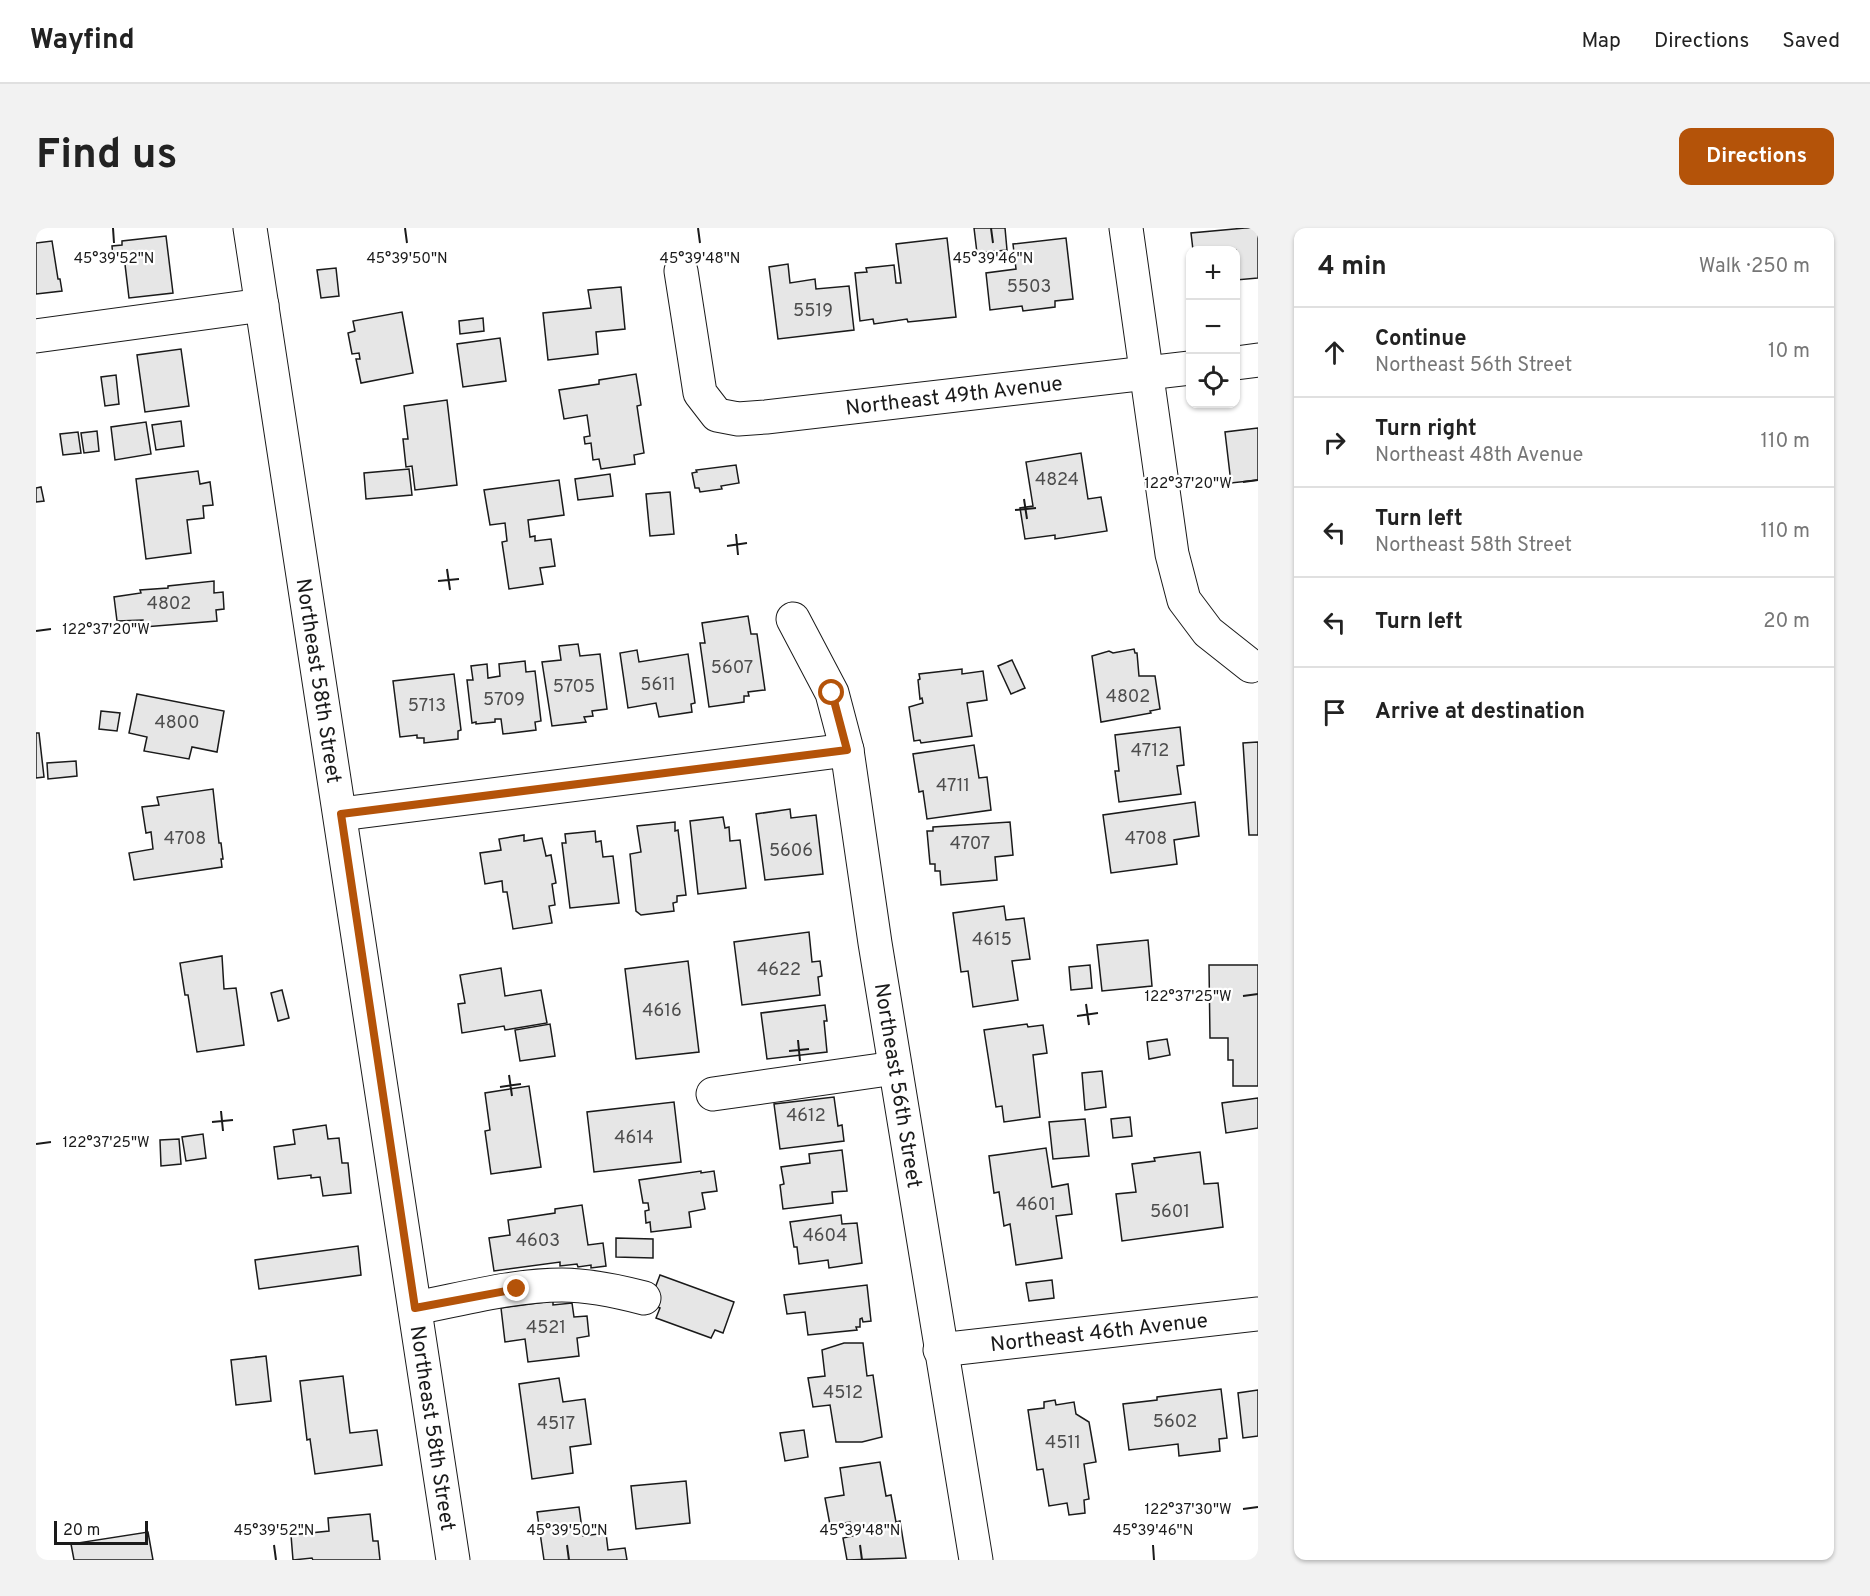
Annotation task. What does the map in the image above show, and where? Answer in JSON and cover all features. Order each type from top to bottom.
[{"type":"street","name":"Northeast 58th Street","points":[[250,228],[453,1560]]},
{"type":"street","points":[[1126,228],[1172,554],[1184,600],[1208,632],[1251,666]]},
{"type":"street","name":"Northeast 49th Avenue","points":[[681,271],[700,393],[717,415],[738,419],[766,417],[1186,369]]},
{"type":"street","points":[[36,336],[262,305]]},
{"type":"street","points":[[1240,362],[1258,360]]},
{"type":"street","name":"Northeast 56th Street","points":[[793,620],[832,693],[847,750],[895,1068],[976,1560]]},
{"type":"street","points":[[341,814],[847,750]]},
{"type":"street","points":[[713,1094],[895,1068]]},
{"type":"street","points":[[415,1308],[517,1289],[562,1285],[611,1289],[644,1298]]},
{"type":"street","name":"Northeast 46th Avenue","points":[[940,1350],[1258,1314]]},
{"type":"building","points":[[974,228],[1005,228],[1007,250],[977,253]]},
{"type":"building","points":[[1258,228],[1258,278],[1240,280],[1240,246],[1193,246],[1191,233]]},
{"type":"building","points":[[166,236],[173,293],[129,298],[124,256],[113,258],[112,246],[122,245],[122,241]]},
{"type":"building","points":[[947,238],[956,317],[908,322],[907,319],[874,324],[873,319],[860,321],[855,273],[867,272],[866,268],[894,265],[896,283],[901,283],[896,244]]},
{"type":"building","points":[[1066,238],[1073,299],[1055,301],[1055,307],[1023,311],[1022,306],[990,310],[986,273],[1016,269],[1013,244]]},
{"type":"building","points":[[52,241],[62,291],[36,294],[36,243]]},
{"type":"building","points":[[788,264],[790,283],[815,279],[816,289],[849,286],[854,330],[778,339],[769,267]]},
{"type":"building","points":[[336,268],[339,296],[321,298],[317,270]]},
{"type":"building","points":[[621,287],[625,329],[596,332],[598,354],[548,360],[543,313],[591,308],[588,290]]},
{"type":"building","points":[[402,312],[413,373],[361,383],[356,359],[360,359],[359,353],[352,354],[348,333],[355,331],[353,321]]},
{"type":"building","points":[[483,318],[484,331],[460,334],[459,321]]},
{"type":"building","points":[[500,338],[506,381],[463,387],[457,344]]},
{"type":"building","points":[[181,349],[189,406],[145,412],[137,355]]},
{"type":"building","points":[[636,374],[641,405],[637,406],[644,453],[634,455],[635,464],[601,469],[599,459],[593,460],[591,443],[585,444],[584,437],[590,436],[587,415],[564,419],[559,390],[599,384],[599,380]]},
{"type":"building","points":[[116,375],[119,404],[105,406],[101,377]]},
{"type":"building","points":[[447,400],[457,485],[415,490],[412,466],[406,467],[403,439],[408,439],[404,406]]},
{"type":"building","points":[[181,421],[184,446],[156,450],[152,425]]},
{"type":"building","points":[[146,422],[151,454],[115,460],[111,427]]},
{"type":"building","points":[[1258,428],[1258,480],[1231,483],[1225,432]]},
{"type":"building","points":[[97,431],[99,451],[84,453],[81,433]]},
{"type":"building","points":[[78,432],[81,453],[63,455],[60,434]]},
{"type":"building","points":[[1081,453],[1088,499],[1101,497],[1107,531],[1055,539],[1055,535],[1025,539],[1020,508],[1033,506],[1026,462]]},
{"type":"building","points":[[736,465],[739,483],[721,486],[722,489],[700,492],[699,488],[695,488],[692,473],[697,472],[696,470]]},
{"type":"building","points":[[409,469],[412,495],[366,499],[364,473]]},
{"type":"building","points":[[198,471],[200,484],[210,482],[213,505],[203,506],[204,518],[187,520],[191,553],[146,559],[136,479]]},
{"type":"building","points":[[610,474],[613,496],[578,500],[575,479]]},
{"type":"building","points":[[559,480],[564,515],[528,520],[530,537],[535,536],[535,541],[551,539],[555,566],[540,568],[543,584],[509,589],[502,542],[507,541],[505,523],[490,525],[484,490]]},
{"type":"building","points":[[41,487],[44,501],[36,502],[36,488]]},
{"type":"building","points":[[670,492],[674,534],[650,536],[646,494]]},
{"type":"building","points":[[214,581],[214,593],[223,592],[224,609],[216,610],[217,621],[144,627],[143,620],[117,621],[114,597],[141,593],[140,590]]},
{"type":"building","points":[[748,616],[751,634],[757,634],[765,690],[748,692],[749,696],[744,696],[744,702],[709,707],[700,643],[705,643],[702,623]]},
{"type":"building","points":[[578,644],[580,656],[600,654],[607,709],[592,711],[593,716],[584,717],[586,722],[552,726],[542,662],[561,660],[559,646]]},
{"type":"building","points":[[1134,649],[1137,653],[1139,676],[1155,676],[1160,709],[1150,711],[1151,713],[1101,722],[1092,656],[1109,651],[1113,653]]},
{"type":"building","points":[[637,650],[639,662],[688,654],[695,703],[691,704],[692,712],[659,717],[656,703],[628,708],[620,653]]},
{"type":"building","points":[[1012,660],[1025,688],[1011,694],[998,666]]},
{"type":"building","points":[[525,661],[526,672],[535,671],[541,721],[535,722],[536,730],[503,734],[501,719],[495,719],[495,722],[472,723],[467,680],[473,680],[471,666],[487,664],[488,678],[500,676],[499,664]]},
{"type":"building","points":[[962,669],[962,674],[983,671],[987,700],[967,703],[972,736],[921,743],[920,740],[914,741],[909,707],[923,703],[922,698],[920,699],[919,674]]},
{"type":"building","points":[[454,674],[461,730],[458,731],[458,739],[424,743],[424,738],[417,738],[417,735],[400,737],[393,681]]},
{"type":"building","points":[[137,694],[224,711],[217,752],[192,747],[189,759],[144,751],[147,737],[129,733]]},
{"type":"building","points":[[101,711],[120,713],[117,731],[99,729]]},
{"type":"building","points":[[1180,727],[1184,765],[1177,766],[1181,794],[1119,802],[1115,771],[1119,771],[1115,735]]},
{"type":"building","points":[[36,733],[39,733],[44,777],[36,778]]},
{"type":"building","points":[[1258,742],[1258,835],[1249,835],[1243,743]]},
{"type":"building","points":[[974,745],[979,778],[987,777],[991,810],[927,819],[923,791],[919,792],[913,754]]},
{"type":"building","points":[[76,761],[77,776],[48,779],[47,763]]},
{"type":"building","points":[[213,789],[223,859],[221,859],[222,867],[134,880],[129,853],[153,849],[151,832],[146,833],[142,807],[159,805],[157,797]]},
{"type":"building","points":[[1195,802],[1199,836],[1174,840],[1177,864],[1111,873],[1103,815]]},
{"type":"building","points":[[790,809],[791,818],[816,815],[823,874],[765,880],[756,814]]},
{"type":"building","points":[[723,817],[725,828],[729,827],[730,841],[740,840],[746,888],[698,894],[690,821]]},
{"type":"building","points":[[675,822],[686,895],[677,896],[677,902],[673,903],[674,911],[641,915],[636,911],[630,854],[641,852],[637,826]]},
{"type":"building","points":[[1010,822],[1013,855],[995,857],[997,880],[941,885],[940,871],[935,871],[935,864],[930,864],[927,831],[933,831],[933,827]]},
{"type":"building","points":[[595,831],[596,842],[601,841],[603,857],[613,856],[619,903],[570,908],[562,843],[566,843],[565,834]]},
{"type":"building","points":[[524,835],[524,841],[542,838],[546,856],[551,855],[556,883],[552,884],[555,905],[549,906],[552,923],[513,929],[507,892],[503,892],[502,881],[485,884],[480,853],[501,850],[499,839]]},
{"type":"building","points":[[1004,906],[1006,920],[1024,918],[1030,959],[1012,961],[1018,1000],[973,1007],[968,971],[961,972],[953,913]]},
{"type":"building","points":[[809,932],[812,962],[820,961],[822,976],[818,977],[820,995],[742,1005],[734,942]]},
{"type":"building","points":[[1148,940],[1152,986],[1102,991],[1097,945]]},
{"type":"building","points":[[222,956],[224,989],[236,988],[244,1045],[197,1052],[188,995],[185,995],[180,963]]},
{"type":"building","points":[[688,961],[699,1052],[636,1059],[625,969]]},
{"type":"building","points":[[1090,965],[1092,988],[1071,990],[1069,967]]},
{"type":"building","points":[[1209,965],[1258,965],[1258,1086],[1233,1086],[1233,1060],[1228,1060],[1228,1038],[1210,1038]]},
{"type":"building","points":[[501,968],[505,996],[541,990],[547,1023],[505,1030],[504,1026],[462,1033],[458,1004],[465,1003],[460,975]]},
{"type":"building","points":[[282,990],[289,1018],[278,1021],[271,993]]},
{"type":"building","points":[[825,1005],[827,1052],[767,1059],[761,1013]]},
{"type":"building","points":[[550,1024],[555,1056],[520,1061],[515,1030]]},
{"type":"building","points":[[1027,1024],[1028,1027],[1043,1025],[1047,1053],[1033,1055],[1040,1117],[1004,1122],[1002,1106],[996,1107],[984,1030]]},
{"type":"building","points":[[1167,1039],[1170,1055],[1149,1059],[1147,1042]]},
{"type":"building","points":[[1102,1071],[1106,1107],[1085,1110],[1082,1073]]},
{"type":"building","points":[[529,1086],[541,1167],[491,1174],[485,1131],[490,1130],[485,1093]]},
{"type":"building","points":[[834,1097],[838,1126],[842,1125],[844,1141],[780,1149],[774,1104]]},
{"type":"building","points":[[1258,1098],[1258,1128],[1226,1133],[1222,1103]]},
{"type":"building","points":[[674,1102],[681,1162],[594,1172],[587,1112]]},
{"type":"building","points":[[1130,1117],[1132,1136],[1113,1138],[1111,1119]]},
{"type":"building","points":[[1085,1119],[1089,1156],[1053,1159],[1049,1122]]},
{"type":"building","points":[[326,1125],[328,1139],[339,1138],[342,1163],[348,1163],[351,1193],[323,1196],[320,1177],[311,1178],[311,1175],[278,1179],[274,1147],[295,1144],[293,1130]]},
{"type":"building","points":[[203,1134],[206,1158],[186,1161],[182,1137]]},
{"type":"building","points":[[179,1139],[181,1164],[161,1166],[160,1140]]},
{"type":"building","points":[[1046,1148],[1052,1187],[1068,1184],[1072,1214],[1056,1216],[1062,1258],[1016,1265],[1010,1224],[1004,1226],[999,1192],[994,1193],[989,1156]]},
{"type":"building","points":[[842,1150],[847,1191],[832,1192],[833,1203],[783,1209],[780,1185],[784,1184],[781,1167],[810,1163],[809,1154]]},
{"type":"building","points":[[1200,1152],[1204,1184],[1218,1183],[1223,1227],[1122,1241],[1116,1194],[1136,1192],[1132,1164],[1155,1161],[1154,1158]]},
{"type":"building","points":[[701,1171],[701,1173],[714,1171],[717,1191],[702,1193],[705,1209],[689,1212],[691,1227],[651,1232],[650,1222],[646,1223],[645,1211],[649,1210],[648,1203],[643,1203],[639,1180]]},
{"type":"building","points":[[582,1205],[588,1245],[603,1243],[606,1266],[591,1268],[591,1265],[578,1267],[577,1264],[560,1266],[560,1262],[494,1271],[489,1238],[510,1235],[508,1220],[555,1213],[555,1209]]},
{"type":"building","points":[[841,1215],[842,1224],[857,1223],[862,1263],[829,1268],[828,1260],[799,1264],[790,1222]]},
{"type":"building","points":[[616,1238],[653,1239],[653,1258],[616,1257]]},
{"type":"building","points":[[358,1246],[361,1275],[259,1289],[255,1260]]},
{"type":"building","points":[[660,1275],[734,1302],[723,1333],[715,1330],[711,1338],[656,1318],[660,1308],[649,1304]]},
{"type":"building","points":[[1052,1280],[1054,1298],[1029,1301],[1026,1283]]},
{"type":"building","points":[[867,1285],[871,1321],[863,1322],[862,1318],[860,1319],[860,1327],[856,1327],[857,1330],[808,1335],[805,1312],[787,1314],[784,1295]]},
{"type":"building","points":[[553,1301],[553,1305],[572,1303],[574,1317],[587,1316],[589,1336],[577,1338],[579,1356],[528,1362],[525,1339],[505,1342],[501,1308]]},
{"type":"building","points":[[844,1343],[863,1343],[867,1376],[873,1375],[882,1437],[862,1442],[836,1442],[830,1405],[813,1407],[808,1378],[825,1376],[822,1350]]},
{"type":"building","points":[[266,1356],[271,1401],[236,1405],[231,1360]]},
{"type":"building","points":[[343,1376],[350,1433],[377,1430],[382,1465],[315,1474],[310,1439],[307,1440],[300,1381]]},
{"type":"building","points":[[559,1378],[563,1402],[585,1399],[591,1444],[570,1447],[573,1473],[532,1479],[519,1384]]},
{"type":"building","points":[[1221,1389],[1227,1438],[1219,1439],[1220,1451],[1179,1456],[1178,1444],[1129,1450],[1123,1404]]},
{"type":"building","points":[[1258,1390],[1258,1436],[1243,1438],[1238,1393]]},
{"type":"building","points":[[1055,1400],[1056,1405],[1074,1402],[1076,1414],[1089,1422],[1096,1462],[1084,1464],[1089,1499],[1084,1500],[1085,1513],[1069,1515],[1067,1503],[1049,1506],[1043,1469],[1037,1470],[1028,1410],[1044,1408],[1044,1402]]},
{"type":"building","points":[[804,1430],[808,1457],[785,1461],[780,1433]]},
{"type":"building","points":[[880,1462],[886,1496],[891,1495],[896,1522],[900,1521],[906,1558],[847,1560],[843,1538],[853,1536],[850,1522],[830,1525],[825,1498],[844,1495],[840,1468]]},
{"type":"building","points":[[686,1481],[690,1523],[636,1529],[631,1486]]},
{"type":"building","points":[[579,1507],[583,1536],[606,1533],[608,1550],[625,1548],[627,1560],[544,1560],[537,1512]]},
{"type":"building","points":[[370,1514],[373,1541],[378,1541],[380,1560],[313,1560],[312,1558],[293,1560],[291,1535],[329,1531],[328,1518]]},
{"type":"building","points":[[148,1532],[153,1560],[74,1560],[71,1544]]},
{"type":"route","points":[[517,1289],[415,1308],[341,814],[847,750],[832,693]]}]
